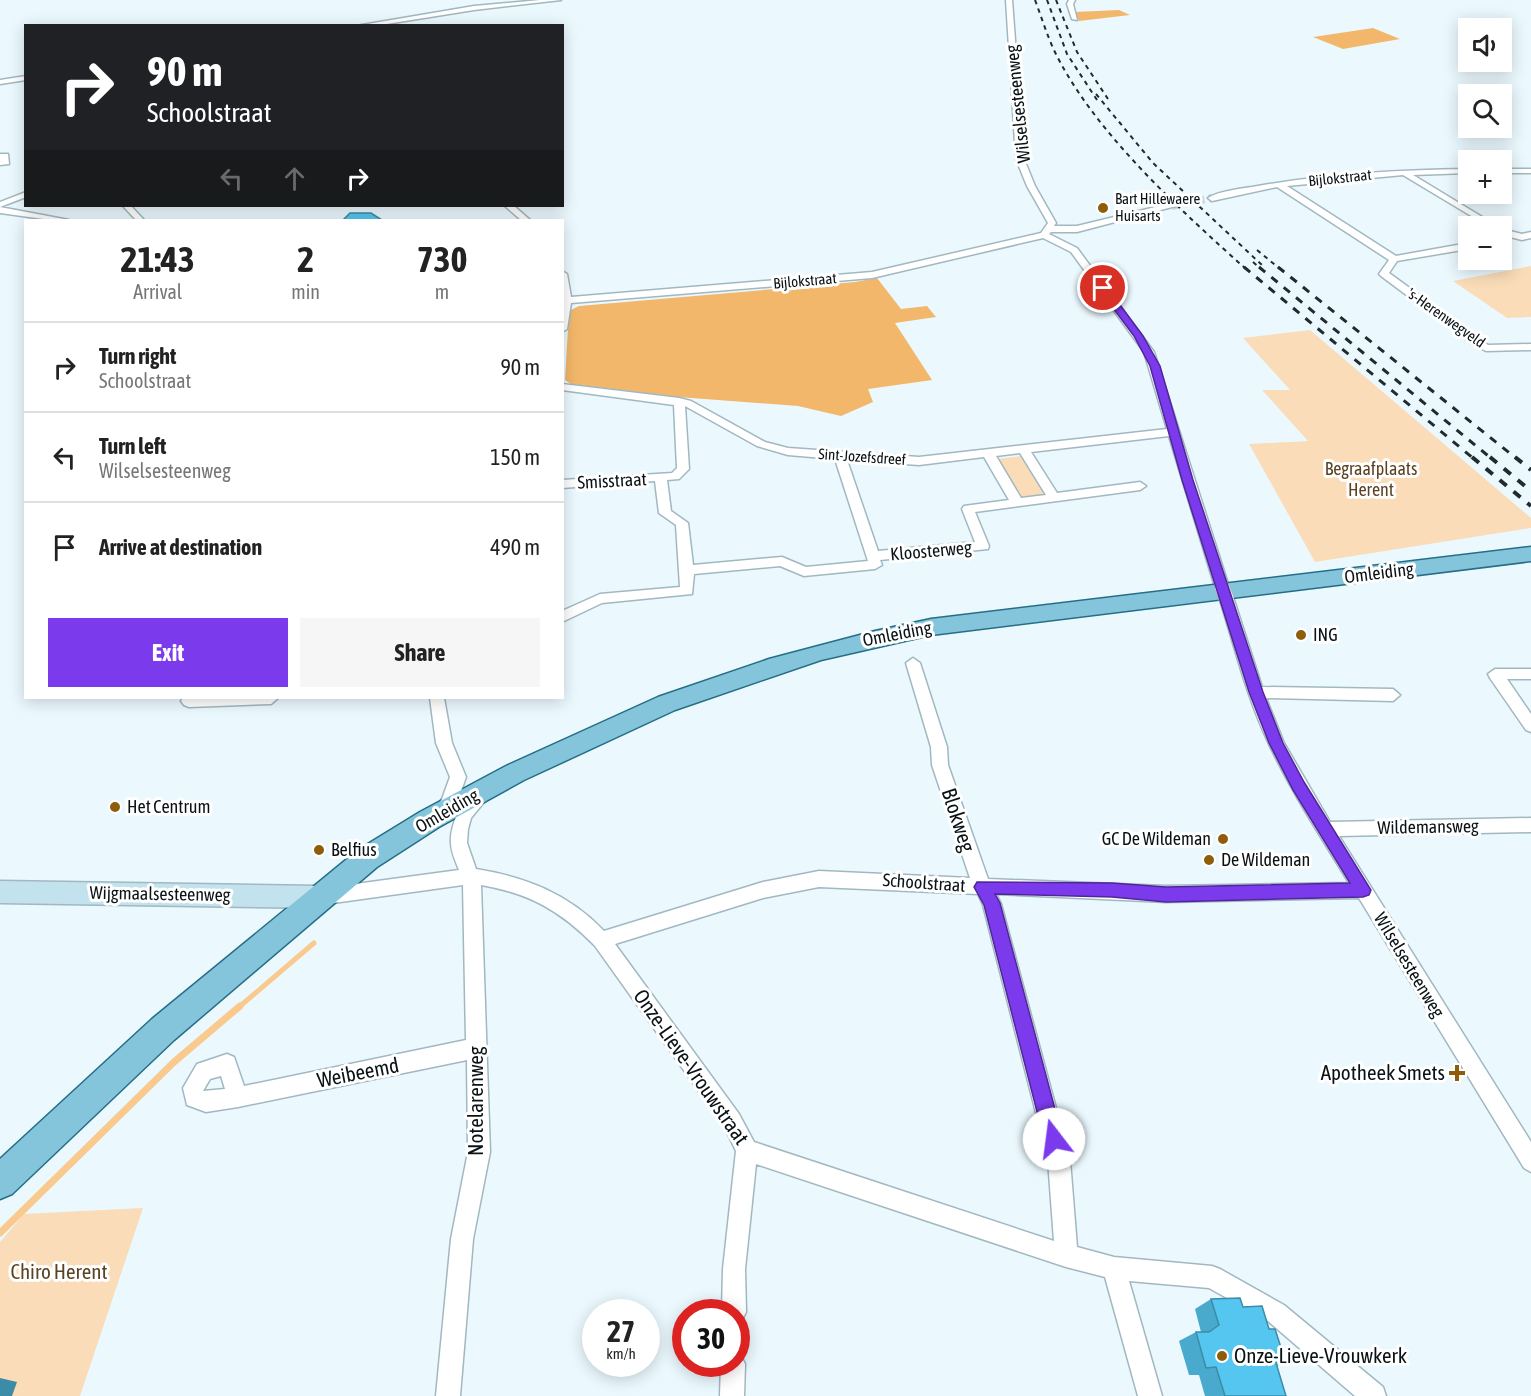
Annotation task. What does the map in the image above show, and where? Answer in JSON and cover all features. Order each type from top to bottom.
[{"type":"main road","name":"Omleiding","points":[[0,1182],[120,1068],[271,936],[320,897],[381,869],[489,787],[614,724],[683,695],[758,669],[868,639],[967,621],[1531,554]]},
{"type":"main road","name":"Omleiding","points":[[451,815],[677,709],[760,678],[867,648],[981,626],[1531,560]]},
{"type":"main road","name":"Omleiding","points":[[0,1193],[35,1150]]},
{"type":"street","points":[[373,24],[502,5],[558,0]]},
{"type":"street","name":"Wilselsesteenweg","points":[[1009,0],[1020,159],[1031,186],[1050,219],[1047,232],[1074,250],[1138,336],[1155,366],[1172,432],[1256,692],[1276,743],[1324,829],[1531,1161]]},
{"type":"street","points":[[1072,0],[1070,4],[1075,19]]},
{"type":"street","points":[[0,82],[24,78]]},
{"type":"street","points":[[0,156],[5,156],[6,162],[0,164]]},
{"type":"street","name":"Bijlokstraat","points":[[1212,198],[1278,184],[1403,172],[1458,171]]},
{"type":"street","points":[[1512,171],[1531,171]]},
{"type":"street","points":[[1403,172],[1476,216]]},
{"type":"street","points":[[1278,184],[1394,259],[1458,248]]},
{"type":"street","points":[[0,205],[24,195]]},
{"type":"street","name":"Bijlokstraat","points":[[565,301],[872,275],[1047,232],[1077,230],[1172,206]]},
{"type":"street","points":[[128,207],[139,219]]},
{"type":"street","points":[[510,207],[525,219]]},
{"type":"street","points":[[0,210],[58,219]]},
{"type":"street","points":[[1512,236],[1531,236]]},
{"type":"street","name":"'s-Herenwegveld","points":[[1394,259],[1384,274],[1476,342],[1486,348],[1531,347]]},
{"type":"street","name":"Sint-Jozefsdreef","points":[[564,387],[679,401],[761,444],[788,451],[840,456],[919,461],[1172,432]]},
{"type":"street","name":"Smisstraat","points":[[564,484],[675,476],[683,469],[679,401]]},
{"type":"street","points":[[1023,449],[1054,498]]},
{"type":"street","points":[[988,453],[1017,502]]},
{"type":"street","points":[[840,456],[873,556]]},
{"type":"street","name":"Smisstraat","points":[[662,478],[666,513],[682,523],[687,570]]},
{"type":"street","name":"Kloosterweg","points":[[687,570],[782,561],[804,572],[875,566],[873,556],[983,546],[968,509],[1140,486]]},
{"type":"street","points":[[564,616],[600,599],[687,591],[687,570]]},
{"type":"street","name":"Blokweg","points":[[912,663],[939,747],[940,765],[974,869],[992,903],[1059,1160],[1066,1256]]},
{"type":"street","points":[[1531,674],[1495,674],[1531,726]]},
{"type":"street","points":[[1256,692],[1393,695]]},
{"type":"street","points":[[189,701],[244,699]]},
{"type":"street","points":[[437,699],[444,743],[458,777],[476,786],[489,787]]},
{"type":"street","points":[[458,777],[448,803],[471,876]]},
{"type":"street","name":"Wildemansweg","points":[[1324,829],[1531,825]]},
{"type":"street","name":"Onze-Lieve-Vrouwstraat","points":[[320,897],[471,876],[503,881],[548,897],[582,920],[601,940],[732,1121],[747,1150],[1066,1256],[1114,1268],[1212,1277],[1276,1313],[1374,1396]]},
{"type":"street","name":"Notelarenweg","points":[[448,1396],[462,1239],[479,1152],[471,876]]},
{"type":"street","name":"Schoolstraat","points":[[601,940],[763,890],[819,879],[982,887],[1117,890],[1166,894],[1363,890]]},
{"type":"street","name":"Wijgmaalsesteenweg","points":[[0,892],[320,897]]},
{"type":"street","name":"Weibeemd","points":[[238,1097],[477,1048]]},
{"type":"street","points":[[734,1299],[734,1269],[747,1150]]},
{"type":"street","points":[[1114,1268],[1150,1396]]},
{"type":"street","points":[[732,1396],[733,1377]]},
{"type":"green space","points":[[1531,266],[1531,317],[1507,318],[1453,281],[1512,270]]},
{"type":"green space","name":"Begraafplaats Herent","points":[[1310,330],[1531,518],[1531,528],[1315,562],[1249,444],[1308,441],[1262,390],[1290,390],[1243,338]]},
{"type":"green space","points":[[1022,456],[1047,496],[1020,500],[997,459]]},
{"type":"green space","name":"Chiro Herent","points":[[143,1208],[80,1396],[0,1396],[0,1242],[24,1214]]},
{"type":"shaded area","points":[[1119,10],[1130,15],[1079,21],[1075,12]]},
{"type":"shaded area","points":[[1373,28],[1400,39],[1343,49],[1313,37]]},
{"type":"shaded area","points":[[877,278],[901,309],[927,306],[936,317],[895,323],[932,380],[868,389],[873,402],[841,416],[798,406],[678,397],[571,384],[565,380],[569,311],[579,306],[855,282]]},
{"type":"building","points":[[350,213],[371,213],[380,219],[344,219]]},
{"type":"building","points":[[1240,1298],[1243,1307],[1262,1306],[1269,1329],[1275,1329],[1286,1363],[1276,1363],[1286,1396],[1225,1396],[1216,1367],[1206,1368],[1196,1332],[1209,1332],[1219,1325],[1211,1299]]},
{"type":"waterway","points":[[239,1007],[314,943]]},
{"type":"waterway","points":[[0,1233],[174,1062],[240,1006]]},
{"type":"tunnel","points":[[1172,206],[1212,198]]},
{"type":"railway","points":[[1035,0],[1053,48],[1069,78],[1113,138],[1193,221],[1246,269]]},
{"type":"railway","points":[[1047,0],[1067,54],[1099,103]]},
{"type":"railway","points":[[1056,0],[1077,52],[1108,99]]},
{"type":"railway","points":[[1096,94],[1153,163],[1263,266]]},
{"type":"railway","points":[[1257,250],[1280,269]]},
{"type":"railway","points":[[1253,262],[1261,269]]},
{"type":"railway","points":[[1244,267],[1474,459]]},
{"type":"railway","points":[[1259,267],[1492,459]]},
{"type":"railway","points":[[1278,267],[1517,459]]},
{"type":"railway","points":[[1472,457],[1531,506]]},
{"type":"railway","points":[[1490,457],[1531,491]]},
{"type":"railway","points":[[1515,457],[1531,470]]},
{"type":"place","name":"Bart Hillewaere Huisarts","points":[[1103,208]]},
{"type":"place","name":"ING","points":[[1301,635]]},
{"type":"place","name":"Het Centrum","points":[[115,807]]},
{"type":"place","name":"GC De Wildeman","points":[[1223,839]]},
{"type":"place","name":"Belfius","points":[[319,850]]},
{"type":"place","name":"De Wildeman","points":[[1209,860]]},
{"type":"place","name":"Apotheek Smets","points":[[1457,1073]]},
{"type":"place","name":"Onze-Lieve-Vrouwkerk","points":[[1222,1356]]},
{"type":"route","points":[[1054,1139],[992,903],[982,887],[1112,890],[1166,894],[1363,890],[1324,829],[1276,743],[1256,692],[1187,480],[1155,366],[1149,352],[1103,288]]}]
